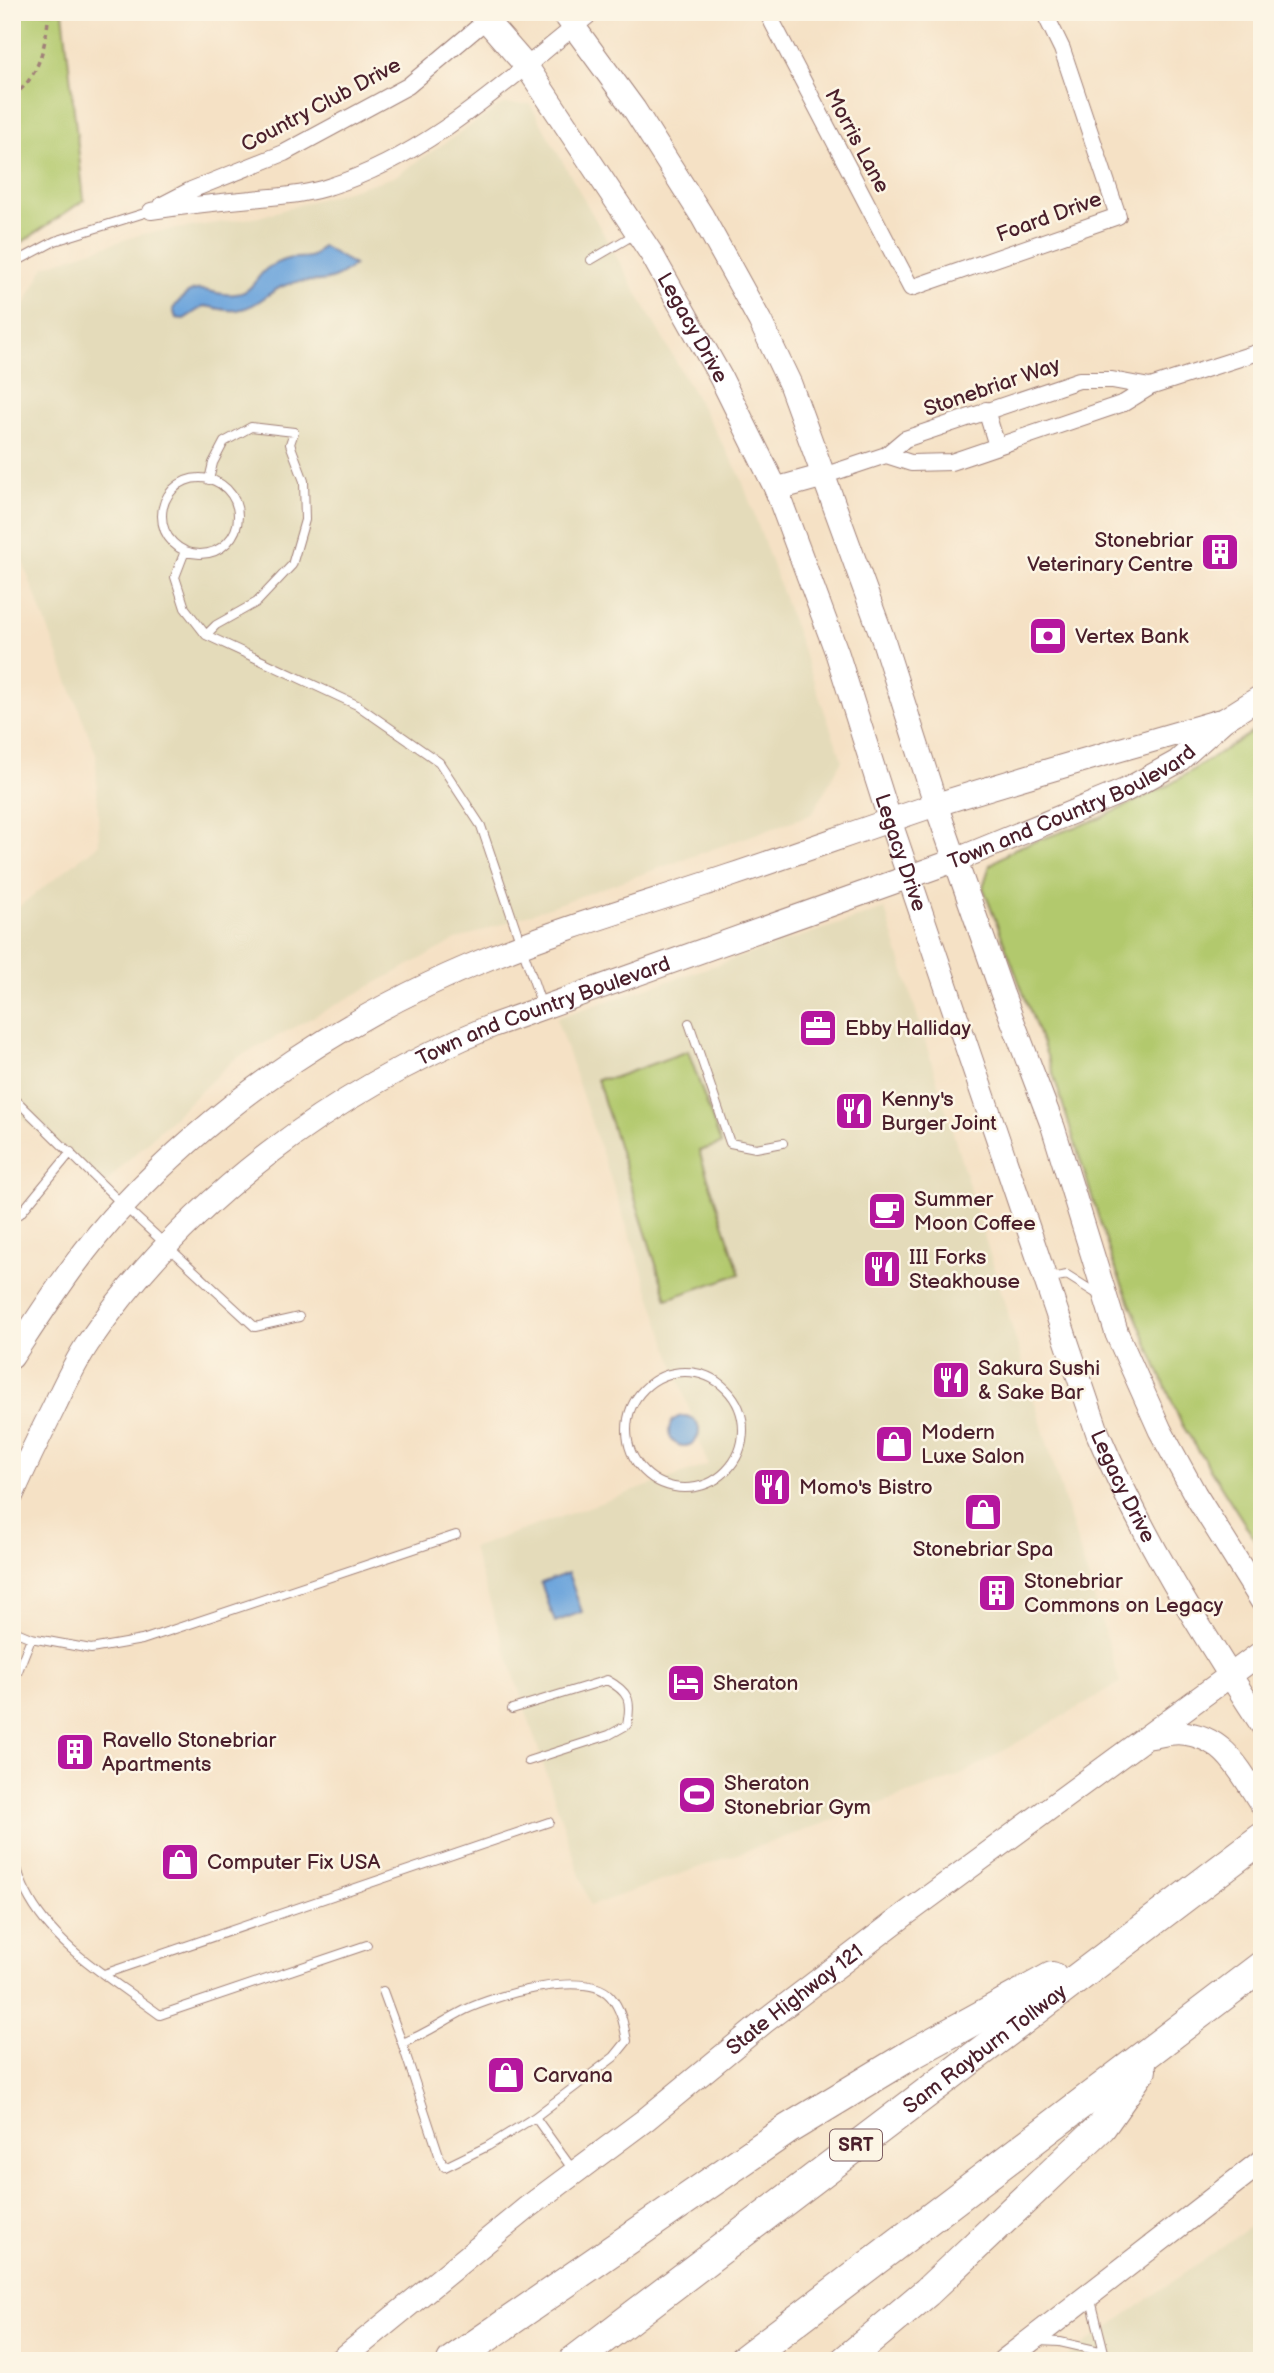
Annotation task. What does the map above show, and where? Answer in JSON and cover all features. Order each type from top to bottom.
[{"type":"highway","name":"Sam Rayburn Tollway","points":[[574,2361],[1262,1838]]},
{"type":"highway","points":[[452,2361],[788,2129],[912,2053],[1138,1930]]},
{"type":"highway","points":[[743,2361],[1262,1966]]},
{"type":"highway","points":[[845,2361],[928,2292],[1101,2127],[1159,2045]]},
{"type":"main road","name":"Legacy Drive","points":[[487,15],[527,67],[638,233],[722,378],[776,489],[837,653],[890,821],[1098,1434],[1112,1468],[1167,1575],[1262,1725]]},
{"type":"main road","points":[[568,20],[635,109],[702,216],[760,321],[790,384],[883,639],[936,805],[1002,993],[1053,1127],[1117,1334],[1160,1430],[1195,1494],[1262,1601]]},
{"type":"main road","points":[[776,489],[823,476]]},
{"type":"main road","name":"Town and Country Boulevard","points":[[12,1495],[69,1376],[88,1344],[141,1276],[167,1246],[236,1179],[280,1144],[356,1093],[437,1049],[542,1006],[772,928],[956,860],[1126,790],[1177,762],[1224,720],[1262,696]]},
{"type":"main road","name":"Town and Country Boulevard","points":[[12,1357],[68,1273],[123,1205],[223,1112],[310,1050],[412,993],[464,968],[522,946],[936,805],[1224,720]]},
{"type":"main road","name":"State Highway 121","points":[[340,2361],[527,2208],[645,2120],[774,2014],[1262,1652]]},
{"type":"main road","points":[[1144,1738],[1179,1732],[1206,1738],[1227,1752],[1262,1805]]},
{"type":"main road","points":[[1004,2361],[1262,2161]]},
{"type":"street","name":"Country Club Drive","points":[[151,211],[299,194],[331,186],[387,163],[436,135],[527,67],[568,20],[593,12]]},
{"type":"street","name":"Morris Lane","points":[[766,12],[911,288]]},
{"type":"street","name":"Foard Drive","points":[[911,288],[1118,216],[1062,49],[1044,12]]},
{"type":"street","name":"Country Club Drive","points":[[151,211],[191,190],[284,153],[408,86],[487,15]]},
{"type":"street","name":"Stonebriar Way","points":[[823,476],[886,455],[905,439],[1079,380],[1112,380],[1150,387],[1262,351]]},
{"type":"street","points":[[886,455],[911,463],[951,462],[1124,403],[1150,387]]},
{"type":"street","points":[[986,410],[997,446]]},
{"type":"lane","name":"Country Club Drive","points":[[12,264],[55,241],[151,211]]},
{"type":"lane","points":[[592,260],[638,233]]},
{"type":"lane","points":[[206,635],[216,625],[257,602],[292,565],[304,520],[304,481],[289,444],[294,432],[251,427],[224,442],[213,463],[209,480]]},
{"type":"lane","points":[[197,478],[221,485],[230,493],[235,504],[238,516],[236,528],[221,548],[210,553],[186,551],[175,545],[162,523],[162,510],[166,499],[184,482],[197,478]]},
{"type":"lane","points":[[186,551],[174,577],[185,608],[206,635],[357,705],[439,762],[481,826],[542,1006]]},
{"type":"lane","points":[[689,1023],[730,1143],[755,1148],[783,1143]]},
{"type":"lane","points":[[12,1096],[123,1205],[255,1327],[299,1317]]},
{"type":"lane","points":[[12,1216],[20,1214],[71,1152]]},
{"type":"lane","points":[[1046,1279],[1067,1275],[1096,1291],[1117,1334]]},
{"type":"lane","points":[[687,1371],[708,1376],[729,1389],[739,1406],[744,1430],[739,1454],[725,1474],[703,1486],[681,1489],[659,1483],[641,1470],[630,1452],[626,1432],[629,1411],[637,1395],[665,1374],[687,1371]]},
{"type":"lane","points":[[12,1630],[31,1638],[91,1649],[142,1640],[456,1535]]},
{"type":"lane","points":[[12,1686],[31,1638]]},
{"type":"lane","points":[[512,1709],[607,1680],[623,1689],[631,1706],[627,1725],[609,1735],[528,1761]]},
{"type":"lane","points":[[104,1974],[550,1822]]},
{"type":"lane","points":[[12,1851],[24,1890],[38,1914],[75,1954],[160,2015],[367,1945]]},
{"type":"lane","points":[[383,1990],[445,2167],[488,2146],[535,2117],[614,2057],[627,2041],[624,2019],[609,1994],[584,1983],[543,1987],[503,1996],[464,2010],[425,2035],[402,2043]]},
{"type":"lane","points":[[535,2117],[575,2172]]},
{"type":"lane","points":[[1089,2294],[1104,2352],[1111,2361]]},
{"type":"lane","points":[[1029,2341],[1059,2342],[1104,2352]]},
{"type":"path","points":[[12,96],[35,72],[47,35],[49,12]]},
{"type":"shaded area","points":[[503,104],[530,104],[740,475],[842,760],[812,814],[456,940],[233,1060],[104,1186],[12,1110],[12,912],[99,844],[96,754],[12,534],[12,329],[45,266],[142,234],[259,217],[394,177]]},
{"type":"shaded area","points":[[885,909],[1120,1683],[961,1775],[590,1906],[472,1548],[708,1465],[556,1018]]},
{"type":"shaded area","points":[[1262,2218],[1262,2361],[1061,2361]]},
{"type":"green space","points":[[12,12],[63,12],[84,200],[12,249]]},
{"type":"green space","points":[[1262,726],[1262,1551],[1181,1423],[1113,1263],[1049,1061],[983,887],[990,865],[1016,848],[1101,818],[1169,785]]},
{"type":"green space","points":[[688,1051],[721,1144],[699,1151],[740,1274],[667,1299],[597,1079],[613,1078]]},
{"type":"water","points":[[322,246],[354,265],[324,281],[291,283],[243,309],[204,306],[184,319],[176,318],[173,309],[189,292],[203,290],[226,294],[242,293],[269,267],[288,259],[310,257]]},
{"type":"water","points":[[684,1416],[695,1420],[699,1431],[695,1442],[684,1446],[673,1442],[669,1431],[673,1420]]},
{"type":"water","points":[[568,1573],[582,1612],[555,1622],[541,1583]]},
{"type":"place","name":"Stonebriar Veterinary Centre","points":[[1220,552]]},
{"type":"place","name":"Vertex Bank","points":[[1048,636]]},
{"type":"place","name":"Ebby Halliday","points":[[818,1028]]},
{"type":"place","name":"Kenny's Burger Joint","points":[[854,1111]]},
{"type":"place","name":"Summer Moon Coffee","points":[[887,1211]]},
{"type":"place","name":"III Forks Steakhouse","points":[[882,1269]]},
{"type":"place","name":"Sakura Sushi & Sake Bar","points":[[951,1380]]},
{"type":"place","name":"Modern Luxe Salon","points":[[894,1444]]},
{"type":"place","name":"Momo's Bistro","points":[[772,1487]]},
{"type":"place","name":"Stonebriar Spa","points":[[983,1512]]},
{"type":"place","name":"Stonebriar Commons on Legacy","points":[[997,1593]]},
{"type":"place","name":"Sheraton","points":[[686,1683]]},
{"type":"place","name":"Ravello Stonebriar Apartments","points":[[75,1752]]},
{"type":"place","name":"Sheraton Stonebriar Gym","points":[[697,1795]]},
{"type":"place","name":"Computer Fix USA","points":[[180,1862]]},
{"type":"place","name":"Carvana","points":[[506,2075]]}]
